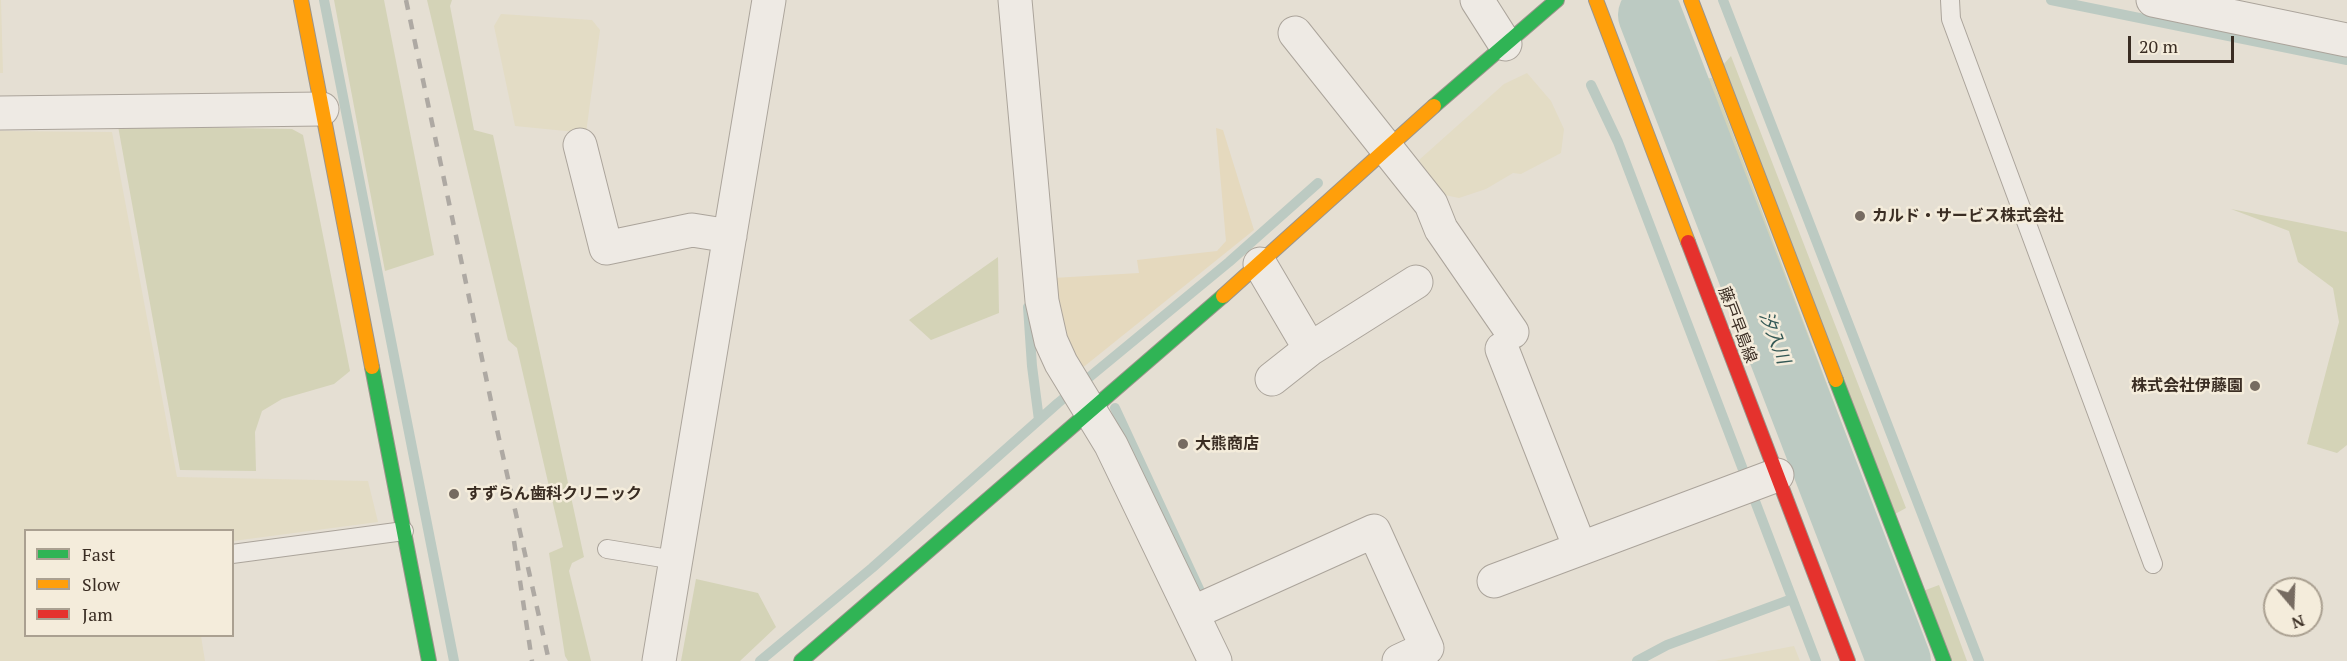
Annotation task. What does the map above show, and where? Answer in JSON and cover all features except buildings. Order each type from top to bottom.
[{"type":"street","points":[[301,0],[429,661]]},
{"type":"street","points":[[659,661],[769,0]]},
{"type":"street","points":[[1015,0],[1042,301],[1050,341],[1202,608],[1215,661]]},
{"type":"street","points":[[1477,0],[1505,44]]},
{"type":"street","points":[[801,661],[1081,394],[1260,264],[1387,147],[1557,0]]},
{"type":"street","name":"藤戸早島線","points":[[1596,0],[1758,482],[1848,661]]},
{"type":"street","points":[[1691,0],[1944,661]]},
{"type":"street","points":[[2153,0],[2347,40]]},
{"type":"street","points":[[1296,33],[1431,204],[1441,229],[1507,341],[1580,548]]},
{"type":"street","points":[[0,113],[322,109]]},
{"type":"street","points":[[580,145],[606,248],[692,230],[730,236]]},
{"type":"street","points":[[1260,264],[1310,349]]},
{"type":"street","points":[[1272,379],[1310,349],[1416,282]]},
{"type":"street","points":[[1494,581],[1758,482]]},
{"type":"street","points":[[1202,608],[1374,531],[1427,648],[1399,661]]},
{"type":"lane","points":[[1950,0],[1951,19],[2153,564]]},
{"type":"lane","points":[[234,554],[404,531]]},
{"type":"lane","points":[[607,549],[675,560]]},
{"type":"shaded area","points":[[1,0],[3,73],[0,73]]},
{"type":"shaded area","points":[[501,14],[592,20],[600,30],[586,133],[515,126],[494,26]]},
{"type":"shaded area","points":[[1527,73],[1551,101],[1564,129],[1561,153],[1521,174],[1513,173],[1486,189],[1459,198],[1440,194],[1419,160],[1504,84]]},
{"type":"shaded area","points":[[0,131],[112,132],[177,477],[368,481],[378,522],[234,541],[234,529],[24,529],[24,637],[201,637],[205,661],[0,661]]},
{"type":"shaded area","points":[[1794,646],[1800,661],[1715,661]]},
{"type":"green space","points":[[334,0],[384,0],[434,255],[385,271]]},
{"type":"green space","points":[[427,0],[452,0],[450,6],[474,130],[493,135],[584,557],[572,563],[569,571],[591,661],[568,661],[565,656],[549,553],[563,547],[517,348],[508,340]]},
{"type":"green space","points":[[1687,47],[1701,79],[1712,78],[1931,661],[1914,661],[1676,50]]},
{"type":"green space","points":[[1731,56],[1906,508],[1895,514],[1723,65]]},
{"type":"green space","points":[[118,126],[292,129],[303,135],[350,371],[334,384],[282,399],[262,411],[255,432],[256,471],[180,470]]},
{"type":"green space","points":[[2231,209],[2347,232],[2347,445],[2337,453],[2307,444],[2339,322],[2333,288],[2298,262],[2289,231]]},
{"type":"green space","points":[[998,257],[999,313],[931,340],[909,320]]},
{"type":"green space","points":[[696,579],[758,593],[776,627],[740,661],[681,661]]},
{"type":"green space","points":[[1939,585],[1967,661],[1951,661],[1923,591]]},
{"type":"sand","points":[[1216,128],[1223,130],[1254,230],[1081,369],[1070,355],[1053,278],[1139,273],[1137,260],[1217,251],[1226,241]]},
{"type":"waterway","points":[[324,0],[454,661]]},
{"type":"waterway","points":[[1723,0],[1979,661]]},
{"type":"waterway","points":[[2051,0],[2347,60]]},
{"type":"waterway","name":"汐入川","points":[[1650,15],[1899,661]]},
{"type":"waterway","points":[[1591,85],[1618,142],[1816,661]]},
{"type":"waterway","points":[[760,661],[872,568],[1058,403],[1229,262],[1318,183]]},
{"type":"waterway","points":[[1028,307],[1039,420]]},
{"type":"waterway","points":[[1115,408],[1206,604]]},
{"type":"waterway","points":[[1637,661],[1667,645],[1792,599]]},
{"type":"railway","points":[[406,0],[498,434],[549,661]]},
{"type":"railway","points":[[514,541],[532,661]]},
{"type":"traffic: fast","points":[[1434,106],[1557,0]]},
{"type":"traffic: fast","points":[[801,661],[1223,296]]},
{"type":"traffic: fast","points":[[372,367],[429,661]]},
{"type":"traffic: fast","points":[[1836,380],[1944,661]]},
{"type":"traffic: slow","points":[[301,0],[372,367]]},
{"type":"traffic: slow","points":[[1596,0],[1688,242]]},
{"type":"traffic: slow","points":[[1691,0],[1836,380]]},
{"type":"traffic: slow","points":[[1223,296],[1434,106]]},
{"type":"traffic: jam","points":[[1688,242],[1848,661]]},
{"type":"place","name":"カルド・サービス株式会社","points":[[1860,216]]},
{"type":"place","name":"株式会社伊藤園","points":[[2255,386]]},
{"type":"place","name":"大熊商店","points":[[1183,444]]},
{"type":"place","name":"すずらん歯科クリニック","points":[[454,494]]}]
